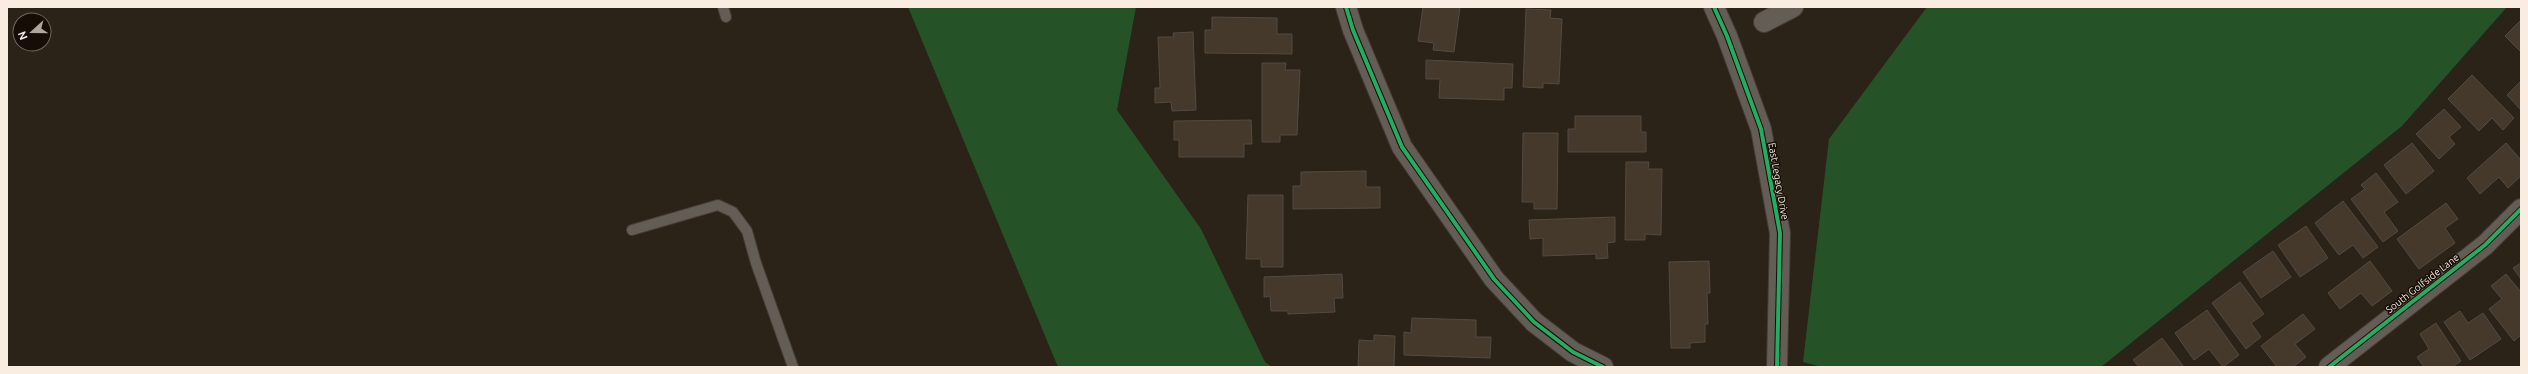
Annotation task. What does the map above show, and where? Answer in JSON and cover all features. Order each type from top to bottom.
[{"type":"street","points":[[1346,7],[1353,30],[1402,147],[1494,279],[1534,322],[1573,352],[1603,367]]},
{"type":"street","name":"East Legacy Drive","points":[[1714,7],[1727,36],[1761,129],[1780,232],[1777,367]]},
{"type":"street","points":[[1764,22],[1793,7]]},
{"type":"street","name":"South Golfside Lane","points":[[2329,367],[2485,245],[2521,209]]},
{"type":"lane","points":[[723,7],[726,17]]},
{"type":"lane","points":[[632,230],[718,205],[733,212],[747,231],[756,263],[793,367]]},
{"type":"green space","points":[[908,7],[1136,7],[1117,110],[1201,229],[1265,362],[1272,367],[1058,367]]},
{"type":"green space","points":[[1927,7],[2507,7],[2402,126],[2101,367],[1822,367],[1803,362],[1829,139]]},
{"type":"building","points":[[1423,7],[1460,7],[1454,52],[1433,50],[1434,43],[1418,41]]},
{"type":"building","points":[[1526,9],[1551,10],[1550,18],[1562,19],[1559,84],[1543,83],[1543,88],[1523,87]]},
{"type":"building","points":[[1212,17],[1277,18],[1277,34],[1292,34],[1292,54],[1205,53],[1205,30],[1212,30]]},
{"type":"building","points":[[2521,20],[2521,52],[2505,36]]},
{"type":"building","points":[[1193,32],[1196,110],[1172,111],[1171,102],[1155,103],[1155,88],[1160,88],[1158,37],[1174,37],[1173,33]]},
{"type":"building","points":[[1426,60],[1513,64],[1512,88],[1504,88],[1504,100],[1439,98],[1440,79],[1426,79]]},
{"type":"building","points":[[1262,63],[1286,63],[1285,70],[1300,70],[1297,135],[1280,135],[1280,142],[1262,142]]},
{"type":"building","points":[[2472,75],[2514,118],[2503,130],[2492,118],[2479,131],[2448,99]]},
{"type":"building","points":[[2521,81],[2521,110],[2507,95]]},
{"type":"building","points":[[2444,109],[2461,127],[2449,137],[2455,144],[2439,159],[2416,134]]},
{"type":"building","points":[[1575,116],[1641,116],[1641,132],[1646,132],[1646,152],[1568,152],[1568,129],[1575,129]]},
{"type":"building","points":[[1251,120],[1252,144],[1244,144],[1244,157],[1179,157],[1179,140],[1174,140],[1174,121]]},
{"type":"building","points":[[1523,133],[1558,133],[1557,209],[1534,209],[1534,202],[1522,202]]},
{"type":"building","points":[[2412,143],[2434,171],[2406,194],[2384,165]]},
{"type":"building","points":[[2506,143],[2521,160],[2521,176],[2508,188],[2499,177],[2480,194],[2467,178]]},
{"type":"building","points":[[1626,162],[1649,162],[1648,169],[1662,169],[1661,235],[1645,234],[1645,240],[1625,240]]},
{"type":"building","points":[[1366,171],[1366,187],[1380,187],[1380,208],[1293,209],[1293,186],[1301,186],[1301,172]]},
{"type":"building","points":[[2376,173],[2398,202],[2384,212],[2398,231],[2383,242],[2351,199],[2365,189],[2361,185]]},
{"type":"building","points":[[1248,195],[1283,195],[1283,267],[1261,267],[1261,259],[1246,259]]},
{"type":"building","points":[[2343,201],[2378,247],[2363,258],[2353,245],[2339,255],[2315,223]]},
{"type":"building","points":[[2446,203],[2458,219],[2445,228],[2455,243],[2419,269],[2397,239]]},
{"type":"building","points":[[1615,217],[1615,242],[1607,243],[1608,258],[1596,259],[1596,254],[1543,256],[1543,238],[1530,239],[1529,220]]},
{"type":"building","points":[[2306,226],[2328,258],[2300,277],[2278,245]]},
{"type":"building","points":[[2273,251],[2291,277],[2261,298],[2243,272]]},
{"type":"building","points":[[1709,261],[1710,293],[1707,293],[1708,324],[1705,324],[1705,342],[1690,343],[1690,348],[1671,348],[1669,262]]},
{"type":"building","points":[[2370,261],[2392,291],[2372,306],[2361,293],[2340,309],[2328,293]]},
{"type":"building","points":[[2521,263],[2521,279],[2513,268]]},
{"type":"building","points":[[1342,274],[1343,298],[1334,298],[1335,312],[1288,314],[1288,311],[1271,311],[1270,296],[1264,297],[1264,277]]},
{"type":"building","points":[[2506,274],[2521,292],[2521,335],[2514,341],[2489,309],[2502,299],[2491,286]]},
{"type":"building","points":[[2240,282],[2264,314],[2251,323],[2261,337],[2246,349],[2212,303]]},
{"type":"building","points":[[2207,310],[2239,355],[2223,367],[2209,349],[2194,360],[2175,333]]},
{"type":"building","points":[[2460,311],[2468,323],[2483,313],[2501,339],[2470,360],[2444,322]]},
{"type":"building","points":[[2303,314],[2315,329],[2295,344],[2306,357],[2293,367],[2277,367],[2261,346]]},
{"type":"building","points":[[1412,318],[1476,320],[1476,337],[1491,337],[1490,358],[1404,355],[1404,332],[1411,333]]},
{"type":"building","points":[[2436,323],[2461,361],[2452,367],[2424,367],[2417,357],[2429,349],[2420,334]]},
{"type":"building","points":[[1374,335],[1395,336],[1394,367],[1358,367],[1359,340],[1374,341]]},
{"type":"building","points":[[2162,338],[2184,367],[2139,367],[2133,360]]},
{"type":"cycle path","points":[[1346,7],[1353,30],[1402,147],[1494,279],[1534,322],[1573,352],[1603,367]]},
{"type":"cycle path","points":[[1714,7],[1727,36],[1761,129],[1780,233],[1777,367]]},
{"type":"cycle path","points":[[2329,367],[2485,245],[2521,209]]}]
